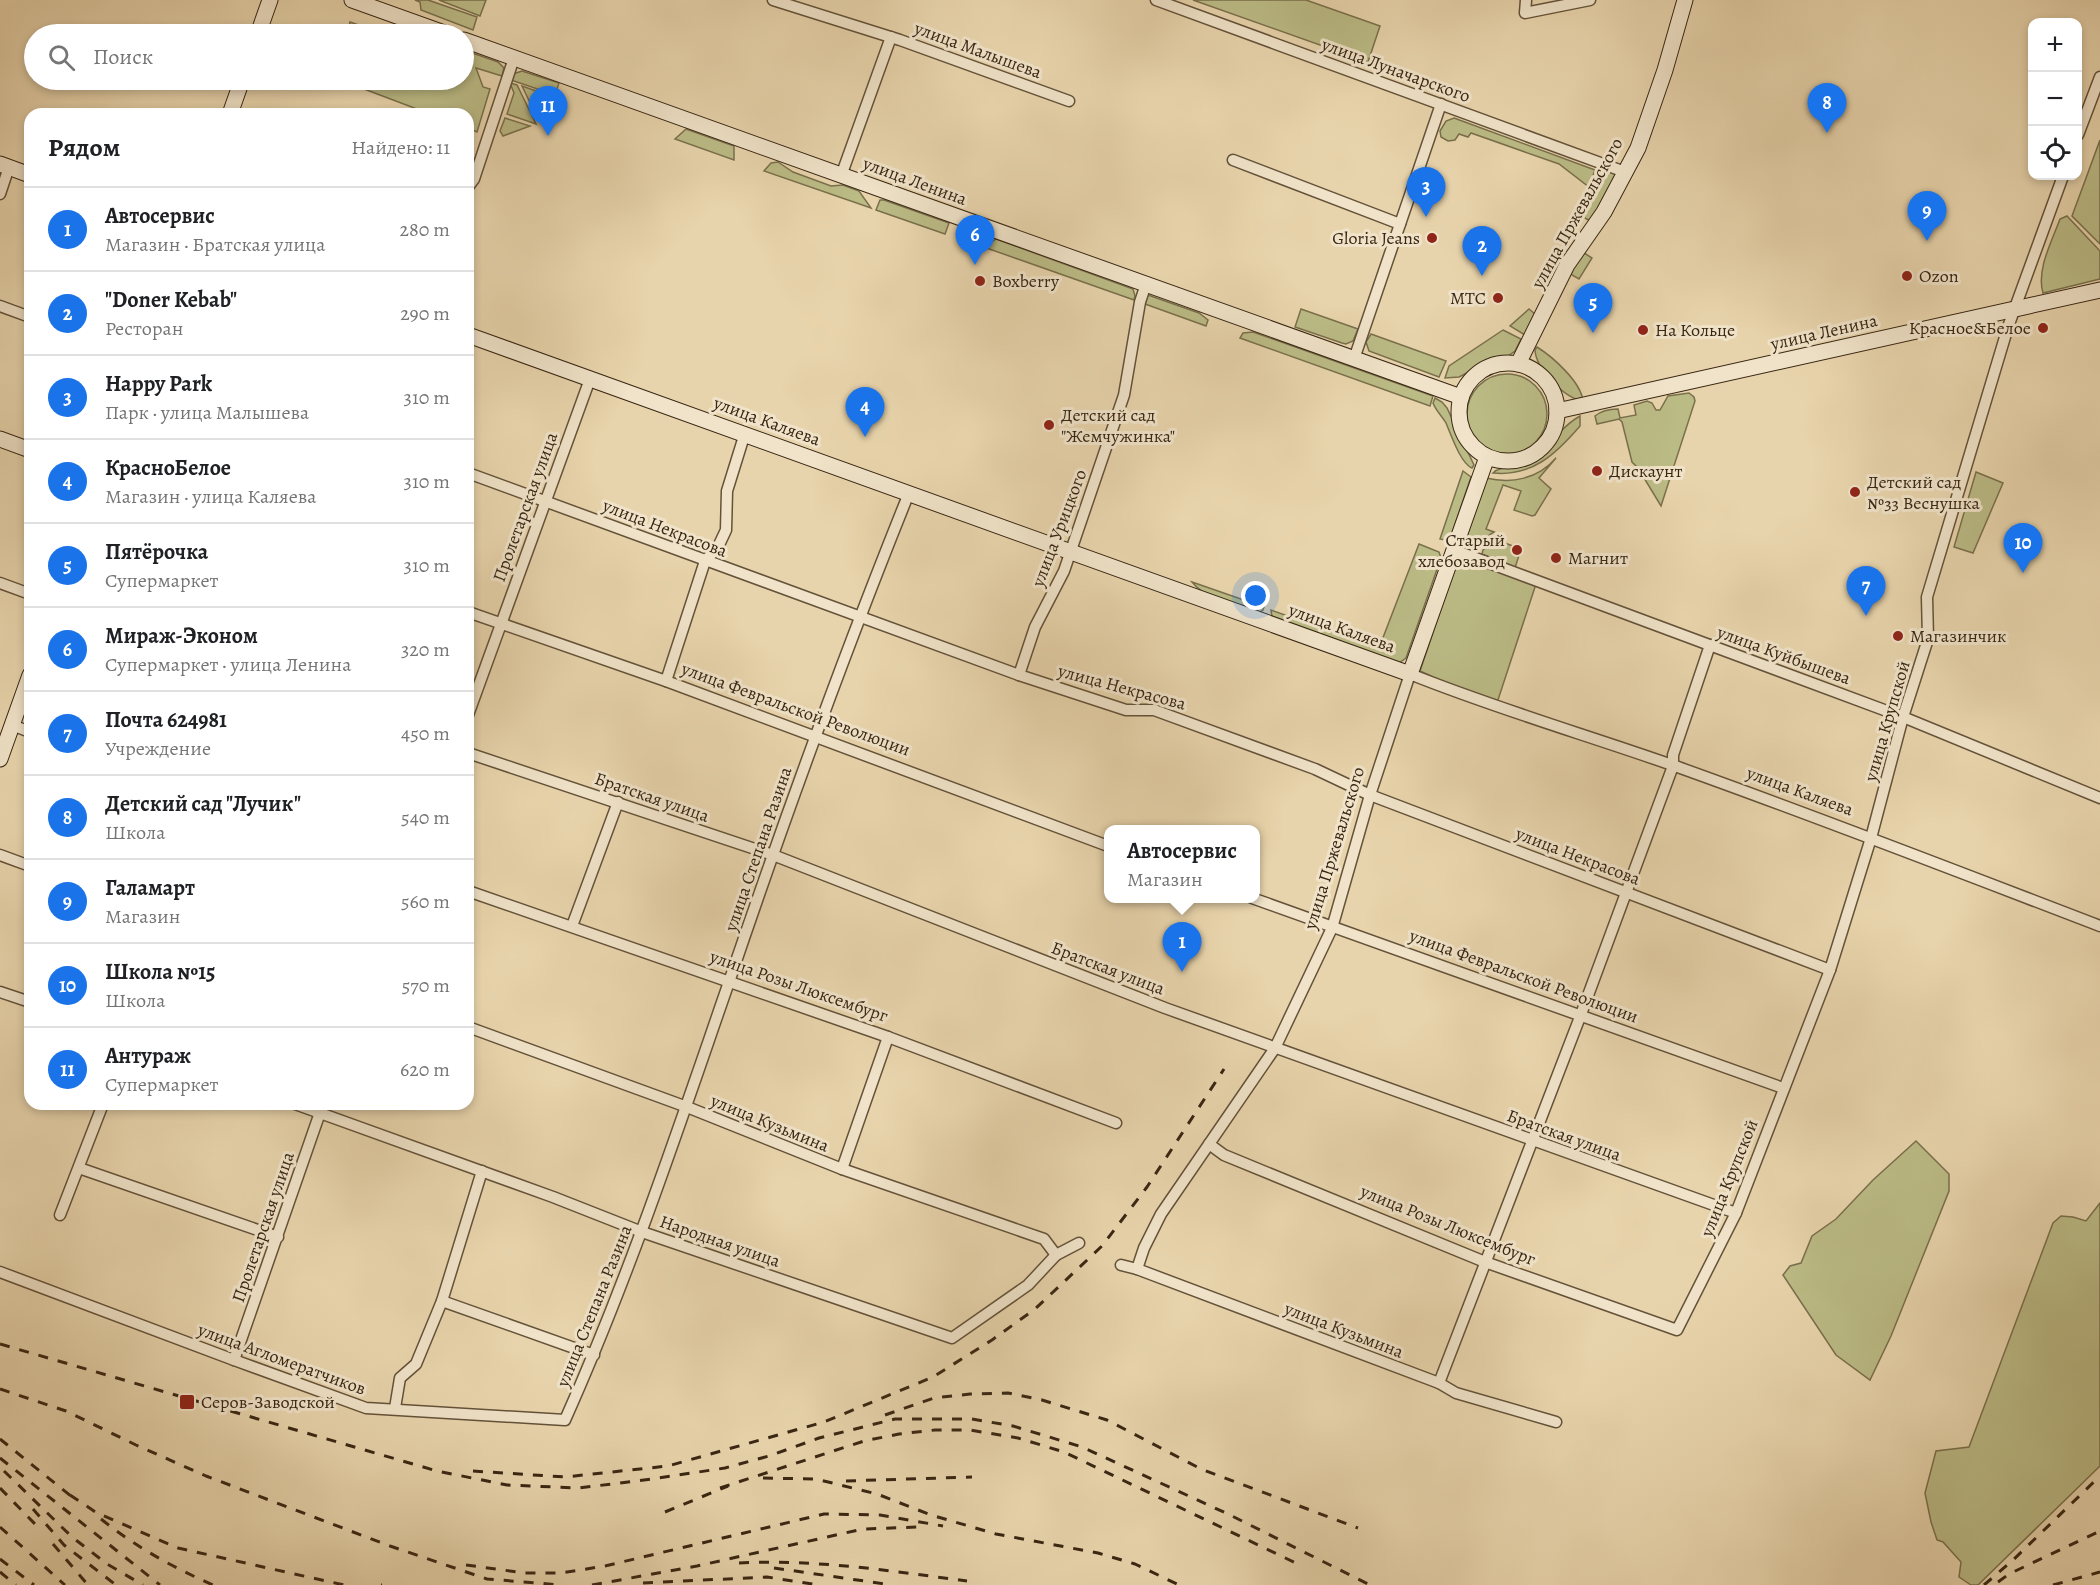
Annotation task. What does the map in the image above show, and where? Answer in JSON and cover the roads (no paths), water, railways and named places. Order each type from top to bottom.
[{"type":"street","points":[[262,24],[270,0]]},
{"type":"street","points":[[352,0],[419,24]]},
{"type":"street","name":"улица Малышева","points":[[773,0],[891,37],[1069,101]]},
{"type":"street","name":"улица Луначарского","points":[[1156,0],[1625,172]]},
{"type":"street","points":[[1526,0],[1524,12],[1590,0]]},
{"type":"street","name":"улица Пржевальского","points":[[1518,364],[1567,266],[1604,212],[1625,172],[1641,137],[1665,70],[1685,0]]},
{"type":"street","points":[[841,176],[891,37]]},
{"type":"street","name":"улица Ленина","points":[[474,44],[1461,397]]},
{"type":"street","points":[[474,179],[514,58]]},
{"type":"street","points":[[2081,126],[2100,77]]},
{"type":"street","points":[[232,108],[238,90]]},
{"type":"street","points":[[1359,361],[1400,224],[1441,105]]},
{"type":"street","points":[[1233,160],[1400,224]]},
{"type":"street","points":[[0,194],[5,166],[24,173]]},
{"type":"street","name":"улица Крупской","points":[[1677,1330],[1736,1214],[1830,970],[1871,838],[1903,717],[1928,639],[1927,597],[2008,327],[2062,180]]},
{"type":"street","name":"улица Урицкого","points":[[1019,675],[1035,627],[1064,571],[1124,395],[1140,302],[1146,284]]},
{"type":"street","name":"улица Ленина","points":[[1557,411],[2100,290]]},
{"type":"street","points":[[0,306],[24,315]]},
{"type":"street","name":"улица Каляева","points":[[474,337],[1071,550],[1535,720],[1673,766],[1871,838],[2100,926]]},
{"type":"street","points":[[1501,363],[1518,364],[1533,370],[1546,380],[1554,394],[1557,411],[1552,435],[1537,453],[1514,461],[1498,461],[1487,457],[1471,445],[1462,431],[1459,415],[1461,397],[1472,378],[1485,368],[1501,363]]},
{"type":"street","name":"Пролетарская улица","points":[[474,698],[544,500],[590,379]]},
{"type":"street","points":[[666,681],[705,561],[718,547],[726,530],[727,491],[746,433]]},
{"type":"street","points":[[0,439],[24,448]]},
{"type":"street","name":"улица Пржевальского","points":[[1137,1269],[1144,1248],[1161,1214],[1275,1048],[1332,928],[1370,795],[1487,457]]},
{"type":"street","name":"улица Некрасова","points":[[474,475],[1019,675],[1126,710],[1154,710],[1315,769],[1370,795],[1830,970]]},
{"type":"street","name":"улица Степана Разина","points":[[566,1420],[642,1232],[814,737],[909,493]]},
{"type":"street","name":"улица Куйбышева","points":[[1454,550],[1903,717],[2100,798]]},
{"type":"street","points":[[0,583],[24,592]]},
{"type":"street","name":"улица Февральской Революции","points":[[474,614],[666,681],[1104,845]]},
{"type":"street","points":[[1439,1383],[1580,1017],[1673,766],[1673,755],[1710,645]]},
{"type":"street","points":[[0,759],[6,723],[24,687]]},
{"type":"street","points":[[6,723],[24,730]]},
{"type":"street","name":"Братская улица","points":[[474,755],[773,855],[1165,1008],[1736,1214]]},
{"type":"street","points":[[572,926],[618,802]]},
{"type":"street","points":[[0,855],[24,864]]},
{"type":"street","name":"улица Розы Люксембург","points":[[474,893],[888,1037],[1116,1123]]},
{"type":"street","name":"улица Февральской Революции","points":[[1260,901],[1783,1088]]},
{"type":"street","points":[[0,992],[24,1000]]},
{"type":"street","name":"улица Кузьмина","points":[[474,1029],[687,1107],[842,1168],[1044,1239],[1056,1255]]},
{"type":"street","points":[[842,1168],[888,1037]]},
{"type":"street","points":[[60,1215],[101,1110]]},
{"type":"street","name":"Пролетарская улица","points":[[234,1360],[322,1110]]},
{"type":"street","name":"Народная улица","points":[[325,1110],[642,1232],[952,1338],[1028,1284],[1056,1255],[1079,1243]]},
{"type":"street","name":"улица Розы Люксембург","points":[[1209,1144],[1224,1155],[1485,1262],[1677,1330]]},
{"type":"street","points":[[79,1167],[278,1237]]},
{"type":"street","points":[[395,1408],[400,1378],[416,1364],[442,1301],[482,1171]]},
{"type":"street","name":"улица Кузьмина","points":[[1121,1265],[1137,1269],[1439,1383],[1456,1393],[1556,1422]]},
{"type":"street","name":"улица Агломератчиков","points":[[0,1272],[366,1408],[566,1420]]},
{"type":"street","points":[[442,1301],[594,1355]]},
{"type":"railway","points":[[473,1471],[565,1477],[668,1466],[824,1422],[933,1377],[992,1340],[1035,1309],[1102,1246],[1147,1187],[1224,1069]]},
{"type":"railway","points":[[0,1344],[437,1471],[507,1485],[579,1488],[725,1468],[769,1456],[819,1438],[895,1419],[972,1419],[1013,1426],[1082,1447],[1228,1514],[1370,1585]]},
{"type":"railway","points":[[0,1389],[66,1411],[206,1476],[390,1546],[487,1579],[561,1585]]},
{"type":"railway","points":[[885,1415],[934,1398],[970,1394],[1008,1393],[1042,1400],[1107,1420],[1201,1469],[1358,1528]]},
{"type":"railway","points":[[720,1488],[864,1441],[935,1430],[970,1430],[1018,1438],[1064,1452],[1300,1565]]},
{"type":"railway","points":[[0,1439],[77,1501]]},
{"type":"railway","points":[[0,1458],[160,1585]]},
{"type":"railway","points":[[4,1471],[72,1537],[107,1564],[143,1585]]},
{"type":"railway","points":[[1984,1585],[2100,1476]]},
{"type":"railway","points":[[846,1481],[972,1477]]},
{"type":"railway","points":[[763,1478],[816,1479],[877,1494],[931,1515],[996,1534],[1098,1553],[1135,1564],[1179,1585]]},
{"type":"railway","points":[[665,1512],[728,1486]]},
{"type":"railway","points":[[0,1488],[35,1524]]},
{"type":"railway","points":[[70,1495],[97,1513],[178,1548],[344,1585]]},
{"type":"railway","points":[[33,1509],[64,1545],[116,1585]]},
{"type":"railway","points":[[466,1565],[525,1573],[561,1573],[605,1566],[824,1514],[880,1515],[943,1526]]},
{"type":"railway","points":[[101,1519],[155,1556],[213,1585]]},
{"type":"railway","points":[[0,1527],[65,1585]]},
{"type":"railway","points":[[592,1585],[697,1566],[863,1529],[919,1527]]},
{"type":"railway","points":[[1998,1582],[2009,1574],[2100,1531]]},
{"type":"railway","points":[[53,1544],[88,1585]]},
{"type":"railway","points":[[0,1559],[34,1585]]},
{"type":"railway","points":[[739,1563],[825,1564],[967,1581]]},
{"type":"railway","points":[[774,1568],[892,1585]]},
{"type":"railway","points":[[0,1572],[16,1585]]},
{"type":"railway","points":[[2053,1585],[2100,1572]]},
{"type":"railway","points":[[643,1583],[767,1577],[819,1585]]},
{"type":"place","name":"Детский сад \"Лучик\"","points":[[1827,133]]},
{"type":"place","name":"Антураж","points":[[548,136]]},
{"type":"place","name":"Happy Park","points":[[1426,217]]},
{"type":"place","name":"Gloria Jeans","points":[[1432,238]]},
{"type":"place","name":"Галамарт","points":[[1927,241]]},
{"type":"place","name":"Мираж-Эконом","points":[[975,265]]},
{"type":"place","name":"\"Doner Kebab\"","points":[[1482,276]]},
{"type":"place","name":"Ozon","points":[[1907,276]]},
{"type":"place","name":"Boxberry","points":[[980,281]]},
{"type":"place","name":"МТС","points":[[1498,298]]},
{"type":"place","name":"Красное&Белое","points":[[2043,328]]},
{"type":"place","name":"На Кольце","points":[[1643,330]]},
{"type":"place","name":"Пятёрочка","points":[[1593,333]]},
{"type":"place","name":"Детский сад \"Жемчужинка\"","points":[[1049,425]]},
{"type":"place","name":"КрасноБелое","points":[[865,437]]},
{"type":"place","name":"Дискаунт","points":[[1597,471]]},
{"type":"place","name":"Детский сад №33 Веснушка","points":[[1855,492]]},
{"type":"place","name":"Старый хлебозавод","points":[[1517,550]]},
{"type":"place","name":"Магнит","points":[[1556,558]]},
{"type":"place","name":"Школа №15","points":[[2023,573]]},
{"type":"place","name":"Почта 624981","points":[[1866,616]]},
{"type":"place","name":"Магазинчик","points":[[1898,636]]},
{"type":"place","name":"Автосервис","points":[[1182,972]]},
{"type":"place","name":"Серов-Заводской","points":[[187,1402]]}]
